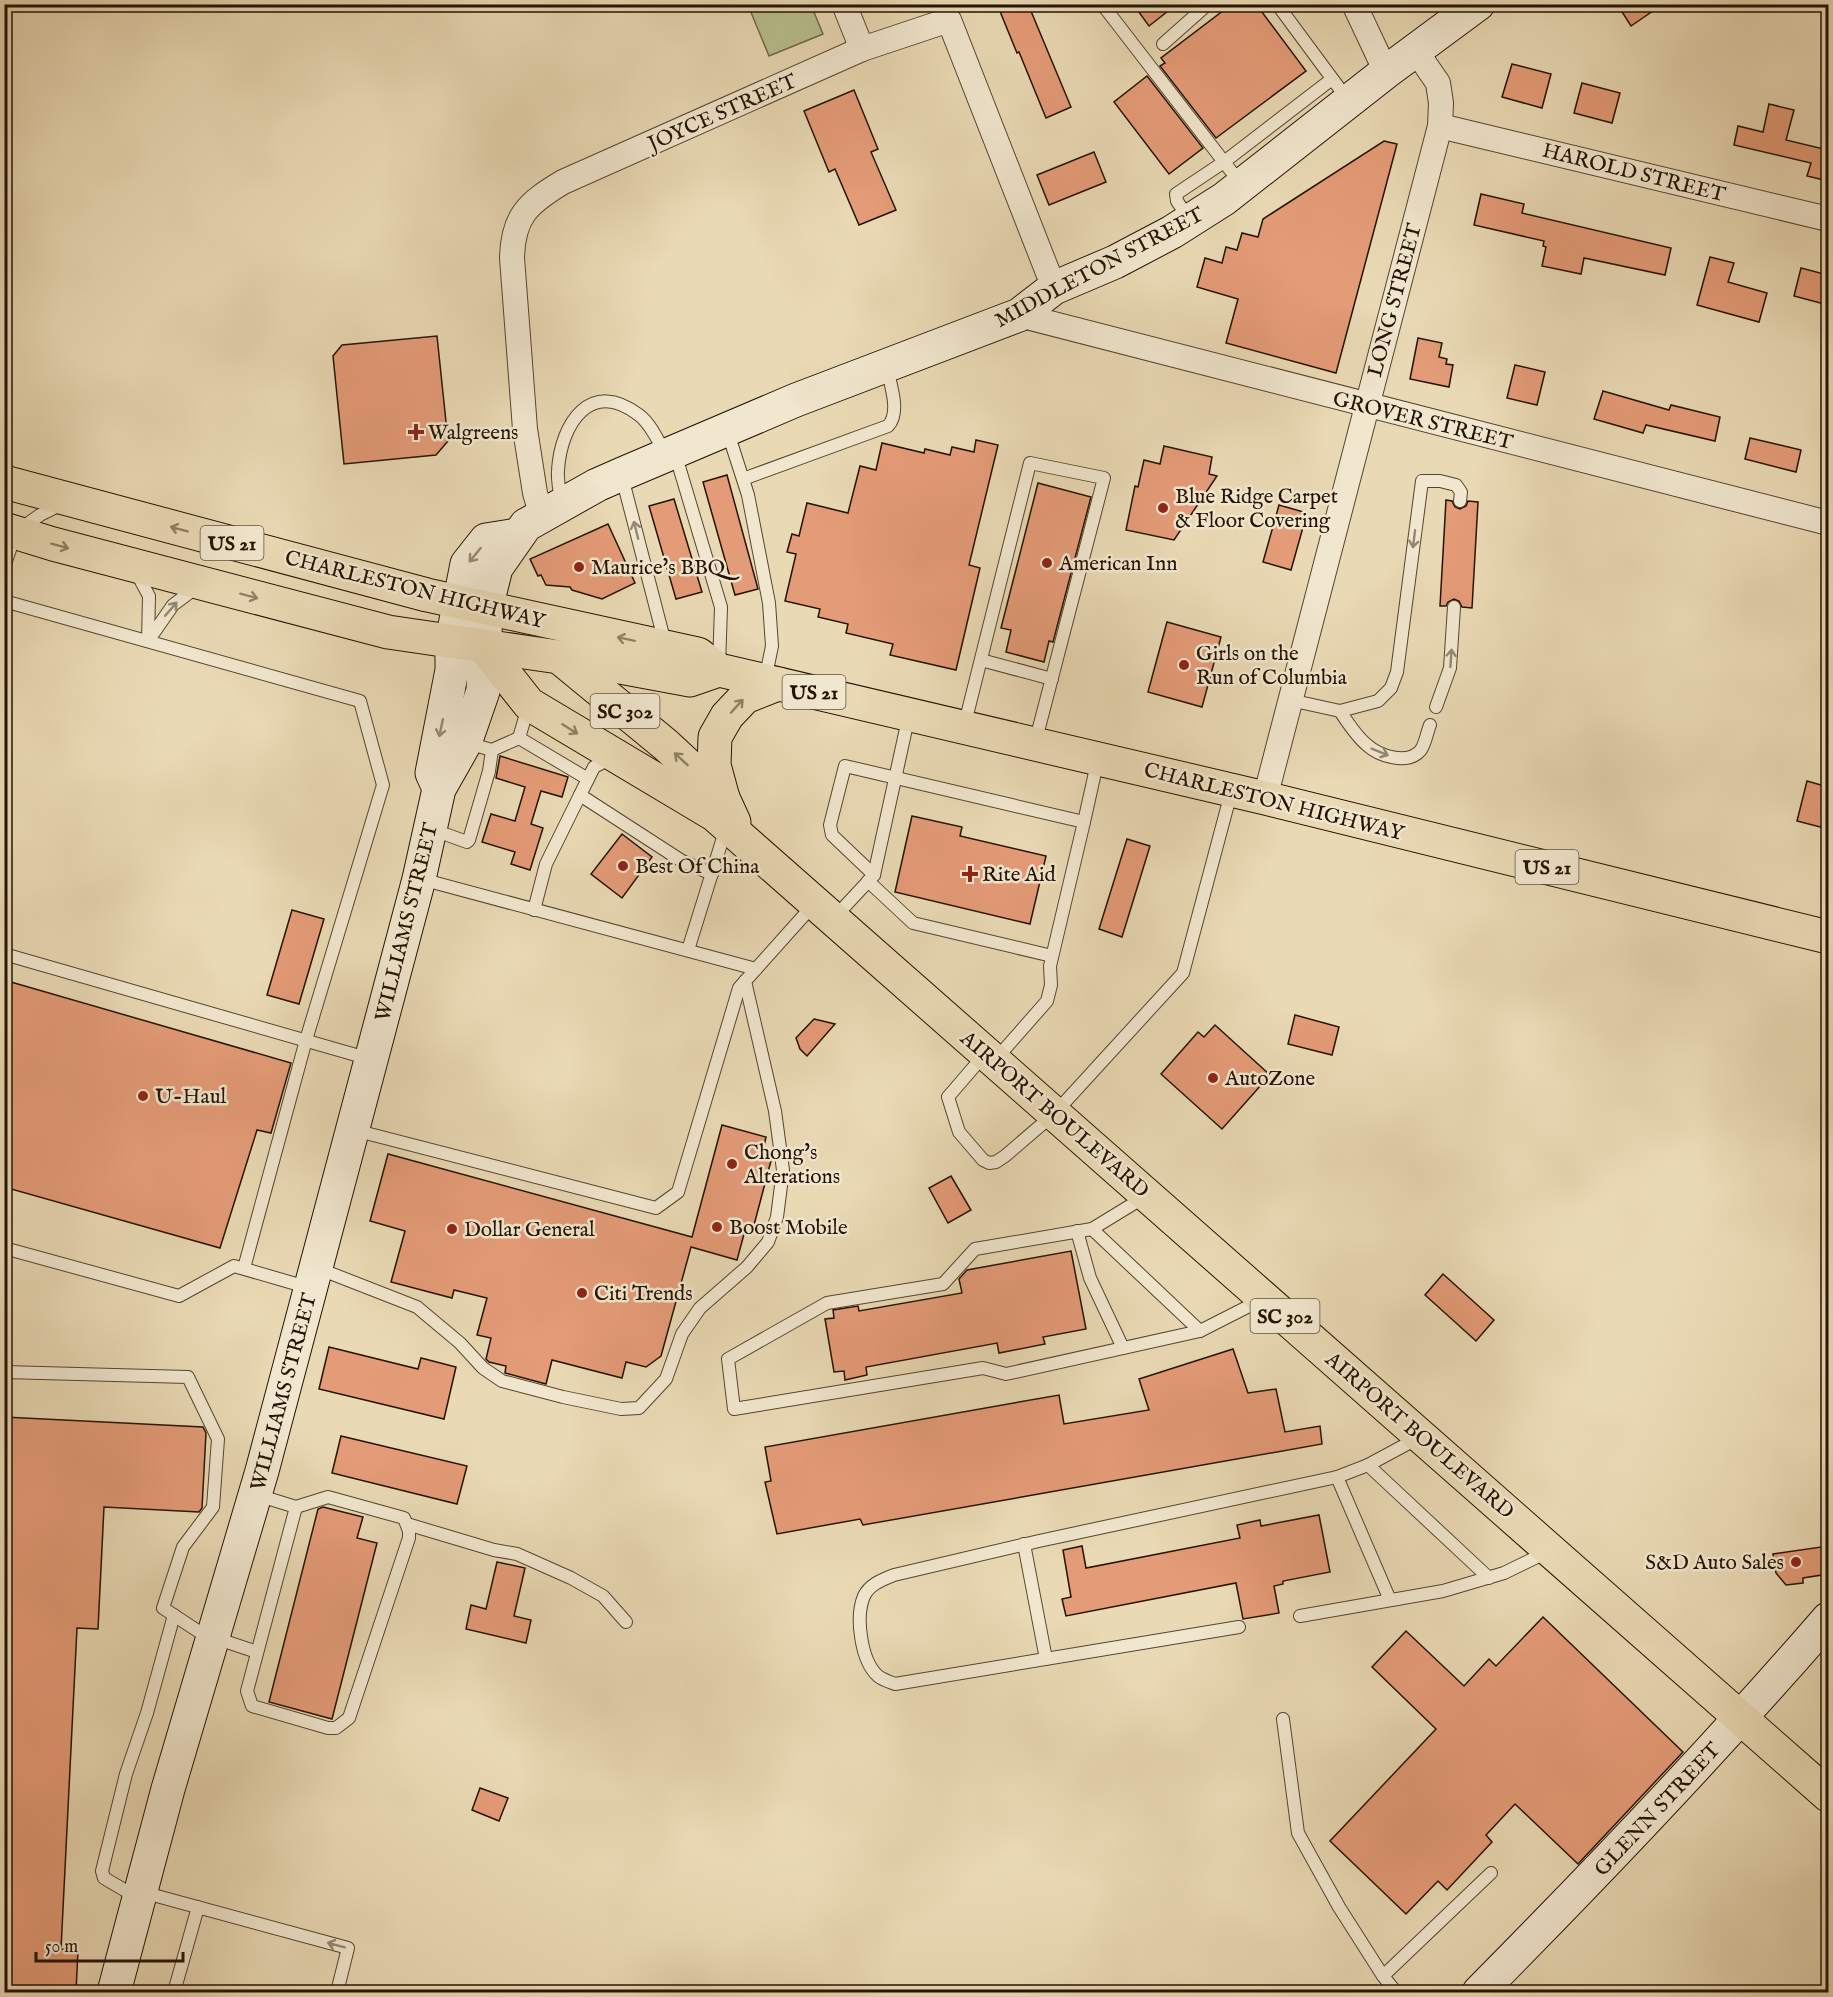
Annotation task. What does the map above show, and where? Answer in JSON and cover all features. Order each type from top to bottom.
[{"type":"main road","name":"CHARLESTON HIGHWAY","points":[[4,482],[473,605],[698,654],[719,670],[1232,790],[1828,937]]},
{"type":"main road","name":"CHARLESTON HIGHWAY","points":[[10,530],[133,566],[387,632],[467,657],[559,657],[690,681],[719,670]]},
{"type":"main road","name":"AIRPORT BOULEVARD","points":[[473,605],[559,657],[666,745],[730,820],[824,911],[1828,1795]]},
{"type":"main road","name":"AIRPORT BOULEVARD","points":[[467,657],[529,704],[715,815],[730,820]]},
{"type":"main road","points":[[730,820],[714,765],[715,737],[727,716],[745,697],[771,682]]},
{"type":"street","points":[[844,4],[862,50]]},
{"type":"street","points":[[1354,4],[1386,72]]},
{"type":"street","name":"MIDDLETON STREET","points":[[467,657],[473,605],[467,564],[486,540],[540,519],[622,474],[670,453],[886,365],[1019,315],[1054,288],[1115,262],[1190,220],[1233,173],[1340,90],[1386,72],[1478,4]]},
{"type":"street","name":"JOYCE STREET","points":[[540,519],[525,429],[512,237],[528,206],[563,182],[948,12],[1054,288]]},
{"type":"street","name":"LONG STREET","points":[[1265,798],[1440,126],[1441,103],[1438,83],[1416,51]]},
{"type":"street","name":"HAROLD STREET","points":[[1440,126],[1828,219]]},
{"type":"street","name":"GROVER STREET","points":[[1019,315],[1828,523]]},
{"type":"street","name":"WILLIAMS STREET","points":[[117,1992],[168,1789],[256,1495],[419,879],[439,789],[479,746],[483,691],[467,657]]},
{"type":"street","name":"WILLIAMS STREET","points":[[439,789],[432,773],[467,657]]},
{"type":"street","name":"GLENN STREET","points":[[1479,1992],[1574,1897],[1742,1718],[1828,1620]]},
{"type":"lane","points":[[1102,4],[1233,173]]},
{"type":"lane","points":[[1162,44],[1208,4]]},
{"type":"lane","points":[[1277,4],[1340,90]]},
{"type":"lane","points":[[743,479],[888,426],[892,421],[894,411],[886,365]]},
{"type":"lane","points":[[540,519],[558,472],[562,446],[580,411],[592,403],[601,401],[623,405],[641,416],[670,453],[720,607],[719,670]]},
{"type":"lane","points":[[727,429],[751,506],[769,603],[772,646],[771,682]]},
{"type":"lane","points":[[964,728],[1030,463],[1104,478],[1034,744]]},
{"type":"lane","points":[[622,474],[666,647]]},
{"type":"lane","points":[[1290,700],[1340,711],[1378,701],[1391,688],[1397,672],[1422,481],[1440,481],[1456,485],[1461,492],[1460,501]]},
{"type":"lane","points":[[4,567],[10,530],[70,500]]},
{"type":"lane","points":[[133,566],[149,596],[148,641]]},
{"type":"lane","points":[[148,641],[173,605],[201,583]]},
{"type":"lane","points":[[4,601],[360,701],[383,785],[306,1040],[244,1268]]},
{"type":"lane","points":[[1436,707],[1450,668],[1454,607]]},
{"type":"lane","points":[[981,660],[1052,679]]},
{"type":"lane","points":[[519,738],[529,704]]},
{"type":"lane","points":[[1340,711],[1368,747],[1397,759],[1408,759],[1420,751],[1430,724]]},
{"type":"lane","points":[[353,1130],[656,1208],[678,1192],[739,988],[756,969],[824,911],[871,878],[909,714]]},
{"type":"lane","points":[[430,828],[467,842],[469,840],[489,771],[479,746],[519,738],[588,779]]},
{"type":"lane","points":[[534,909],[546,864],[594,767],[614,756]]},
{"type":"lane","points":[[1098,759],[1052,956],[1051,985],[1047,1001],[990,1057],[954,1088],[948,1097],[958,1132],[983,1160],[989,1163],[996,1162],[1054,1114],[1183,973],[1232,790]]},
{"type":"lane","points":[[1052,956],[913,923],[831,835],[830,825],[845,766],[1084,822]]},
{"type":"lane","points":[[580,795],[682,861],[712,874]]},
{"type":"lane","points":[[688,950],[730,820]]},
{"type":"lane","points":[[419,879],[756,969]]},
{"type":"lane","points":[[4,954],[372,1059]]},
{"type":"lane","points":[[4,1248],[179,1296],[234,1266],[313,1278],[417,1307],[460,1343],[483,1368],[502,1381],[621,1409],[639,1408],[666,1379],[682,1334],[700,1308],[747,1267],[768,1242],[777,1217],[783,1170],[775,1111],[745,981]]},
{"type":"lane","points":[[1147,1195],[1092,1229],[975,1249],[943,1284],[827,1303],[728,1359],[734,1409],[983,1368],[1006,1374],[1200,1331],[1264,1299]]},
{"type":"lane","points":[[1092,1229],[1200,1331]]},
{"type":"lane","points":[[1077,1231],[1090,1278],[1123,1348]]},
{"type":"lane","points":[[4,1372],[188,1377],[218,1438],[213,1507],[183,1547],[163,1608],[214,1640],[257,1652]]},
{"type":"lane","points":[[1239,1627],[895,1684],[880,1678],[864,1656],[861,1612],[864,1596],[875,1583],[894,1575],[1024,1544],[1337,1477],[1368,1465],[1421,1436]]},
{"type":"lane","points":[[1368,1465],[1489,1578]]},
{"type":"lane","points":[[1337,1477],[1390,1600]]},
{"type":"lane","points":[[256,1495],[296,1507],[328,1497],[404,1518],[407,1524],[409,1538],[349,1718],[336,1728],[328,1728],[252,1706],[247,1691],[296,1507]]},
{"type":"lane","points":[[407,1524],[494,1550],[517,1554],[603,1596],[626,1622]]},
{"type":"lane","points":[[1024,1544],[1046,1659]]},
{"type":"lane","points":[[1300,1616],[1443,1591],[1504,1574],[1551,1550]]},
{"type":"lane","points":[[174,1615],[147,1713],[126,1774],[102,1871],[105,1878],[140,1895],[198,1907],[348,1948],[337,1992]]},
{"type":"lane","points":[[1283,1719],[1298,1833],[1339,1907],[1383,1976],[1396,1992]]},
{"type":"lane","points":[[1383,1976],[1491,1873]]},
{"type":"lane","points":[[174,1992],[198,1907]]},
{"type":"green space","points":[[748,5],[811,5],[823,34],[769,56]]},
{"type":"building","points":[[997,4],[1028,4],[1071,107],[1046,118]]},
{"type":"building","points":[[1133,4],[1177,4],[1149,26]]},
{"type":"building","points":[[1232,4],[1256,4],[1306,71],[1216,138],[1160,66],[1165,63],[1161,58]]},
{"type":"building","points":[[1617,4],[1663,4],[1631,26]]},
{"type":"building","points":[[1512,64],[1551,74],[1542,108],[1502,97]]},
{"type":"building","points":[[1147,76],[1203,148],[1169,174],[1114,102]]},
{"type":"building","points":[[1582,83],[1620,93],[1612,123],[1574,113]]},
{"type":"building","points":[[854,90],[878,149],[871,152],[896,210],[859,225],[835,169],[829,172],[804,111]]},
{"type":"building","points":[[1769,104],[1794,110],[1786,140],[1828,150],[1828,181],[1807,176],[1811,163],[1734,145],[1738,126],[1763,132]]},
{"type":"building","points":[[1384,141],[1397,144],[1336,373],[1226,343],[1238,299],[1197,287],[1205,258],[1222,263],[1226,247],[1237,250],[1242,233],[1258,237],[1263,219]]},
{"type":"building","points":[[1094,152],[1106,182],[1049,205],[1037,175]]},
{"type":"building","points":[[1481,194],[1524,204],[1522,213],[1671,248],[1665,275],[1584,258],[1581,274],[1542,266],[1546,247],[1543,246],[1544,241],[1474,225]]},
{"type":"building","points":[[1710,257],[1734,263],[1728,282],[1767,293],[1759,322],[1697,305]]},
{"type":"building","points":[[1801,268],[1828,275],[1828,305],[1794,296]]},
{"type":"building","name":"Walgreens","points":[[437,336],[448,441],[436,455],[344,464],[333,356],[342,345]]},
{"type":"building","points":[[1418,338],[1442,343],[1439,357],[1447,359],[1446,364],[1453,365],[1449,387],[1410,379]]},
{"type":"building","points":[[1515,365],[1545,372],[1537,405],[1507,398]]},
{"type":"building","points":[[1603,391],[1669,410],[1671,405],[1720,417],[1715,441],[1646,425],[1643,433],[1594,419]]},
{"type":"building","points":[[1750,438],[1801,450],[1796,472],[1745,459]]},
{"type":"building","points":[[976,440],[998,445],[969,565],[980,568],[956,670],[890,655],[893,644],[846,633],[848,624],[818,617],[820,609],[785,601],[796,554],[787,552],[792,534],[799,536],[807,503],[848,513],[860,466],[876,470],[882,443],[924,453],[925,449],[950,455],[952,447],[974,452]]},
{"type":"building","name":"Blue Ridge Carpet & Floor Covering","points":[[1164,446],[1212,457],[1209,474],[1217,476],[1174,540],[1126,530],[1135,486],[1138,487],[1144,460],[1160,464]]},
{"type":"building","points":[[727,475],[758,589],[735,595],[703,482]]},
{"type":"building","name":"American Inn","points":[[1038,483],[1091,497],[1053,642],[1049,641],[1044,662],[1006,652],[1011,630],[1001,628]]},
{"type":"building","points":[[674,499],[702,592],[676,599],[649,506]]},
{"type":"building","points":[[1446,500],[1452,501],[1455,507],[1460,509],[1466,506],[1468,501],[1478,502],[1472,608],[1462,607],[1459,601],[1454,599],[1446,606],[1440,606]]},
{"type":"building","points":[[1279,505],[1307,513],[1291,570],[1263,562]]},
{"type":"building","points":[[608,524],[635,583],[602,599],[572,590],[570,587],[546,585],[541,575],[538,576],[530,559]]},
{"type":"building","name":"Girls on the Run of Columbia","points":[[1167,622],[1221,637],[1202,707],[1148,692]]},
{"type":"building","points":[[500,756],[568,777],[562,797],[541,791],[531,824],[543,828],[530,870],[511,864],[515,852],[482,842],[491,814],[515,821],[525,787],[496,778]]},
{"type":"building","points":[[1807,781],[1828,787],[1828,829],[1797,821]]},
{"type":"building","name":"Rite Aid","points":[[912,816],[962,827],[960,836],[1046,856],[1030,924],[895,892]]},
{"type":"building","points":[[622,834],[652,857],[622,898],[591,874]]},
{"type":"building","points":[[1127,839],[1150,846],[1122,937],[1099,929]]},
{"type":"building","points":[[292,910],[324,919],[299,1004],[267,995]]},
{"type":"building","name":"U-Haul","points":[[4,980],[291,1063],[271,1133],[257,1130],[220,1248],[4,1187]]},
{"type":"building","points":[[1295,1015],[1339,1027],[1332,1055],[1288,1044]]},
{"type":"building","points":[[814,1019],[835,1024],[807,1056],[800,1049],[796,1038]]},
{"type":"building","points":[[1215,1025],[1270,1075],[1222,1129],[1161,1074],[1198,1032],[1204,1037]]},
{"type":"building","points":[[722,1125],[766,1137],[762,1155],[772,1157],[754,1225],[747,1223],[737,1260],[691,1247],[661,1356],[646,1367],[626,1362],[622,1378],[552,1360],[546,1384],[505,1373],[506,1366],[489,1362],[486,1359],[491,1338],[477,1335],[487,1298],[454,1290],[452,1298],[391,1282],[405,1231],[370,1221],[388,1154],[692,1237]]},
{"type":"building","points":[[951,1176],[971,1210],[948,1223],[929,1188]]},
{"type":"building","points":[[1071,1251],[1086,1329],[1043,1337],[1045,1344],[999,1353],[997,1343],[866,1367],[867,1375],[845,1380],[844,1371],[834,1372],[825,1319],[834,1318],[833,1310],[858,1306],[859,1311],[962,1293],[959,1279],[967,1270]]},
{"type":"building","points":[[1443,1274],[1494,1320],[1476,1341],[1425,1295]]},
{"type":"building","points":[[329,1347],[418,1369],[421,1358],[456,1367],[444,1419],[319,1389]]},
{"type":"building","points":[[1233,1349],[1248,1393],[1276,1389],[1285,1432],[1320,1426],[1322,1444],[863,1525],[860,1519],[777,1534],[765,1482],[771,1481],[765,1447],[1059,1395],[1064,1424],[1149,1410],[1139,1379]]},
{"type":"building","points":[[4,1417],[203,1427],[206,1433],[202,1508],[199,1512],[104,1507],[98,1629],[77,1628],[61,1949],[78,1950],[76,1992],[4,1992]]},
{"type":"building","points":[[341,1436],[467,1466],[457,1504],[332,1473]]},
{"type":"building","points":[[323,1507],[363,1517],[357,1538],[377,1543],[332,1719],[269,1702],[318,1509]]},
{"type":"building","points":[[1319,1515],[1330,1572],[1283,1581],[1283,1584],[1274,1586],[1279,1613],[1243,1619],[1236,1583],[1066,1616],[1062,1599],[1071,1597],[1063,1550],[1082,1546],[1086,1568],[1240,1538],[1237,1525],[1260,1520],[1261,1526]]},
{"type":"building","points":[[1828,1546],[1828,1574],[1803,1578],[1803,1583],[1786,1585],[1776,1573],[1773,1554]]},
{"type":"building","points":[[497,1562],[525,1568],[514,1616],[531,1620],[526,1643],[466,1629],[471,1605],[486,1609]]},
{"type":"building","points":[[1543,1617],[1683,1752],[1578,1864],[1515,1804],[1486,1835],[1492,1842],[1447,1890],[1438,1881],[1406,1914],[1330,1841],[1436,1729],[1372,1667],[1406,1631],[1464,1686],[1489,1659],[1496,1666]]},
{"type":"building","points":[[480,1788],[508,1798],[499,1821],[472,1810]]},
{"type":"place","name":"Walgreens","points":[[416,432]]},
{"type":"place","name":"Blue Ridge Carpet & Floor Covering","points":[[1163,508]]},
{"type":"place","name":"American Inn","points":[[1047,563]]},
{"type":"place","name":"Maurice's BBQ","points":[[579,567]]},
{"type":"place","name":"Girls on the Run of Columbia","points":[[1184,665]]},
{"type":"place","name":"Best Of China","points":[[623,866]]},
{"type":"place","name":"Rite Aid","points":[[970,874]]},
{"type":"place","name":"AutoZone","points":[[1213,1078]]},
{"type":"place","name":"U-Haul","points":[[143,1096]]},
{"type":"place","name":"Chong's Alterations","points":[[732,1164]]},
{"type":"place","name":"Boost Mobile","points":[[717,1227]]},
{"type":"place","name":"Dollar General","points":[[452,1229]]},
{"type":"place","name":"Citi Trends","points":[[582,1293]]},
{"type":"place","name":"S&D Auto Sales","points":[[1796,1562]]}]
